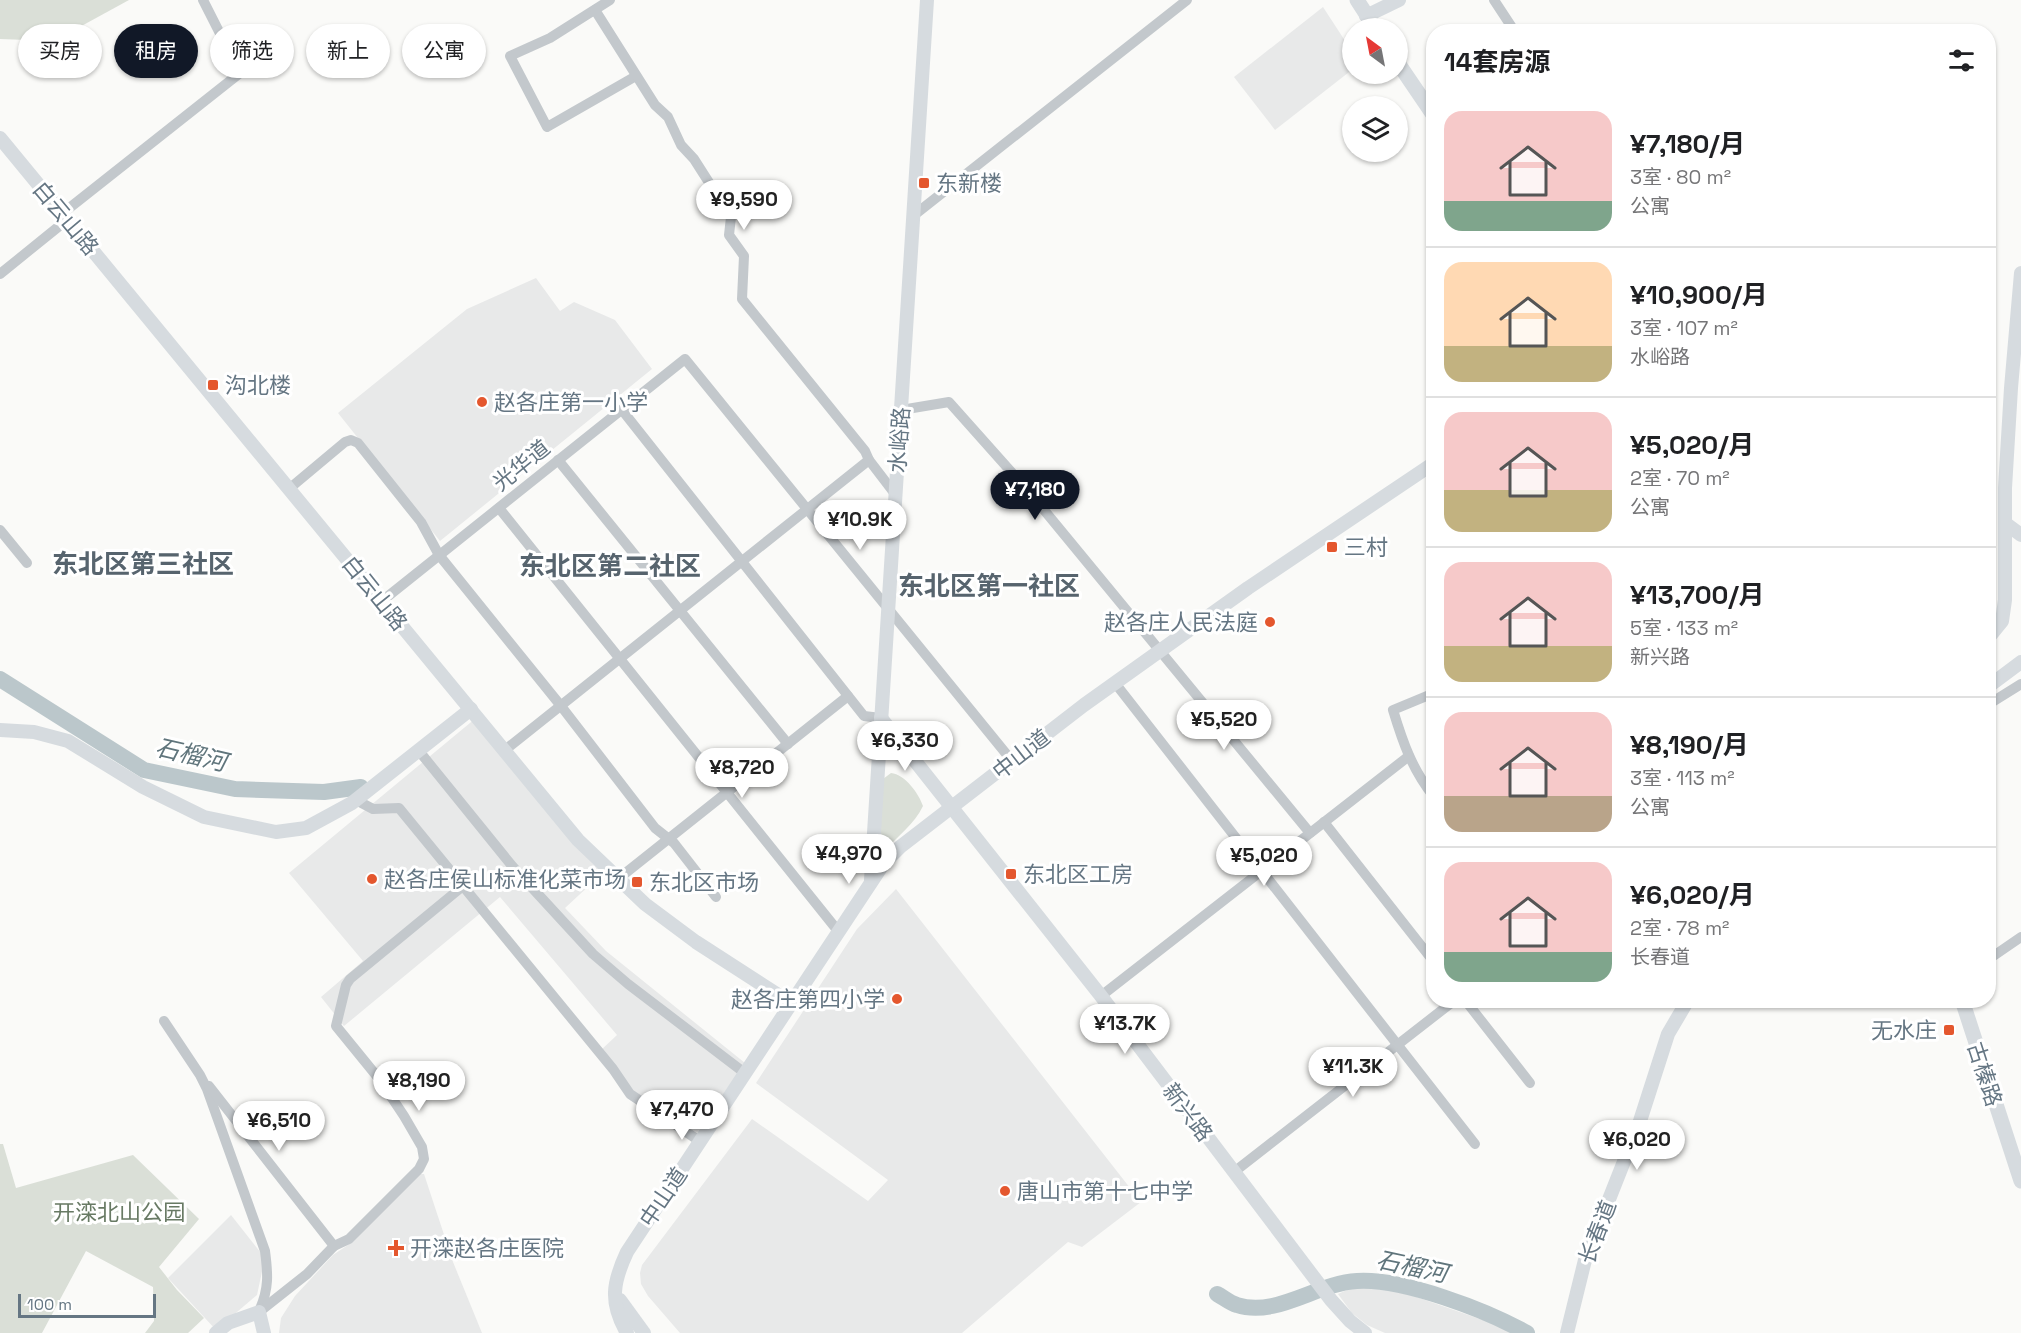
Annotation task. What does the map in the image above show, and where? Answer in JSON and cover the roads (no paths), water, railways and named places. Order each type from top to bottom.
[{"type":"main road","points":[[1357,0],[1368,18]]},
{"type":"main road","points":[[1408,78],[1426,104]]},
{"type":"main road","name":"古榛路","points":[[1965,1008],[2021,1181]]},
{"type":"street","points":[[0,273],[65,216],[240,73],[203,0]]},
{"type":"street","points":[[610,0],[550,38],[510,56],[547,127],[636,76]]},
{"type":"street","name":"水峪路","points":[[871,880],[927,0]]},
{"type":"street","points":[[913,216],[1187,0]]},
{"type":"street","points":[[1376,18],[1399,0]]},
{"type":"street","points":[[1494,0],[1510,24]]},
{"type":"street","points":[[595,10],[655,105],[668,117],[681,145],[694,159],[731,217],[729,235],[744,256],[742,299],[865,451],[868,460],[895,494]]},
{"type":"street","name":"白云山路","points":[[0,138],[578,840],[645,904],[696,942],[792,1004]]},
{"type":"street","points":[[1996,628],[2002,621],[2005,600],[2005,488],[2021,273]]},
{"type":"street","name":"光华道","points":[[382,601],[685,359],[807,509]]},
{"type":"street","points":[[901,410],[949,402],[1030,493],[1310,833]]},
{"type":"street","points":[[621,410],[864,716],[881,718]]},
{"type":"street","points":[[290,488],[345,442],[354,440],[421,522],[439,555],[561,706],[655,828],[669,839],[716,897]]},
{"type":"street","points":[[558,460],[788,744]]},
{"type":"street","points":[[506,750],[868,460]]},
{"type":"street","name":"中山道","points":[[615,1293],[616,1276],[627,1251],[884,863],[900,848],[1115,683],[1248,588],[1426,468]]},
{"type":"street","points":[[499,508],[838,931]]},
{"type":"street","points":[[807,509],[1012,761]]},
{"type":"street","points":[[2005,523],[2021,535]]},
{"type":"street","points":[[0,531],[27,563]]},
{"type":"street","points":[[1996,681],[2021,662]]},
{"type":"street","points":[[1115,683],[1475,1144]]},
{"type":"street","points":[[1996,700],[2021,684]]},
{"type":"street","points":[[618,879],[848,696]]},
{"type":"street","points":[[1426,696],[1393,710],[1402,740],[1419,778],[1426,787]]},
{"type":"street","points":[[0,730],[34,732],[68,741],[143,787],[204,817],[276,832],[306,828],[356,800],[471,709]]},
{"type":"street","name":"新兴路","points":[[881,718],[1101,996],[1331,1300],[1350,1321],[1365,1333]]},
{"type":"street","points":[[419,751],[513,867],[593,954],[628,984],[746,1074]]},
{"type":"street","points":[[1101,996],[1409,756]]},
{"type":"street","points":[[356,800],[373,809],[399,808],[613,1069],[630,1094],[701,1142]]},
{"type":"street","points":[[1324,822],[1426,952]]},
{"type":"street","points":[[216,1333],[228,1323],[259,1312],[308,1274],[334,1246],[349,1239],[419,1169],[424,1159],[422,1146],[380,1080],[336,1026],[346,985],[350,979],[463,886]]},
{"type":"street","points":[[1996,954],[2021,937]]},
{"type":"street","points":[[1234,1173],[1445,1008]]},
{"type":"street","points":[[1471,1008],[1530,1083]]},
{"type":"street","name":"长春道","points":[[1567,1333],[1585,1260],[1640,1121],[1668,1034],[1683,1008]]},
{"type":"street","points":[[164,1021],[200,1075],[334,1246]]},
{"type":"street","points":[[200,1075],[265,1251],[268,1269],[267,1292],[259,1312],[264,1333]]},
{"type":"street","points":[[615,1293],[616,1306],[627,1333]]},
{"type":"street","points":[[615,1293],[644,1333]]},
{"type":"waterway","name":"石榴河","points":[[0,679],[144,770],[235,789],[324,792],[361,787]]},
{"type":"waterway","name":"石榴河","points":[[1217,1294],[1237,1305],[1252,1308],[1267,1307],[1342,1283],[1376,1281],[1444,1297],[1527,1333]]},
{"type":"place","name":"东新楼","points":[[924,183]]},
{"type":"place","name":"沟北楼","points":[[213,385]]},
{"type":"place","name":"赵各庄第一小学","points":[[482,402]]},
{"type":"place","name":"三村","points":[[1332,547]]},
{"type":"place","name":"赵各庄人民法庭","points":[[1270,622]]},
{"type":"place","name":"东北区工房","points":[[1011,874]]},
{"type":"place","name":"赵各庄侯山标准化菜市场","points":[[372,879]]},
{"type":"place","name":"东北区市场","points":[[637,882]]},
{"type":"place","name":"赵各庄第四小学","points":[[897,999]]},
{"type":"place","name":"无水庄","points":[[1949,1030]]},
{"type":"place","name":"唐山市第十七中学","points":[[1005,1191]]},
{"type":"place","name":"开滦赵各庄医院","points":[[396,1248]]},
{"type":"district","name":"东北区第三社区","points":[[143,564]]},
{"type":"district","name":"东北区第二社区","points":[[610,566]]},
{"type":"district","name":"东北区第一社区","points":[[989,586]]},
{"type":"park label","name":"开滦北山公园","points":[[119,1212]]}]
